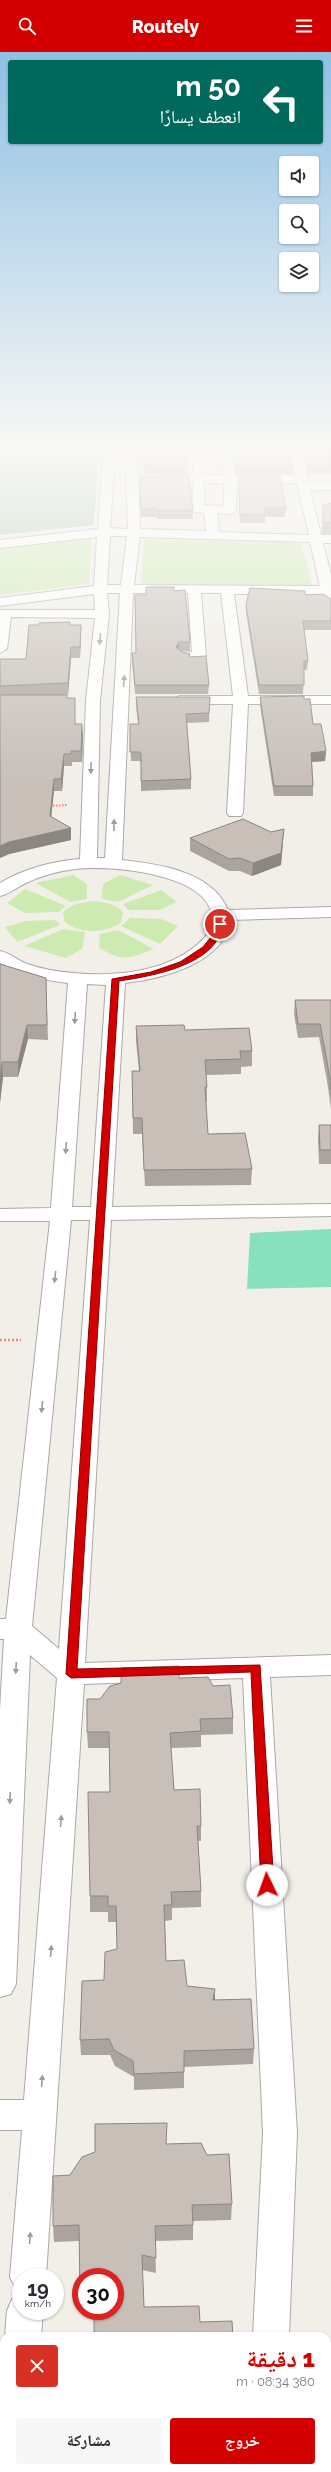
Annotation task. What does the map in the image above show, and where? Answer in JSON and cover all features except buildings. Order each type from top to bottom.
[{"type":"street","points":[[88,863],[93,700],[102,614],[100,589],[103,559]]},
{"type":"street","points":[[113,864],[127,589],[131,559]]},
{"type":"street","points":[[2,609],[100,589],[227,589],[330,594],[321,559]]},
{"type":"street","points":[[184,656],[199,656],[194,589]]},
{"type":"street","points":[[227,589],[241,700],[235,813]]},
{"type":"street","points":[[2,609],[102,614]]},
{"type":"street","points":[[0,649],[2,609]]},
{"type":"street","points":[[78,700],[137,700]]},
{"type":"street","points":[[161,700],[331,700]]},
{"type":"street","points":[[90,805],[115,804]]},
{"type":"street","points":[[0,891],[10,884],[37,873],[88,863],[113,864],[159,870],[183,878],[202,888],[215,901],[221,915],[219,932],[206,949],[183,963],[152,974],[116,979],[78,979],[49,975],[23,968],[0,956]]},
{"type":"street","points":[[221,915],[331,912]]},
{"type":"street","points":[[0,1984],[9,1629],[61,1214],[78,979]]},
{"type":"street","points":[[29,2268],[71,1674],[102,1214],[116,979]]},
{"type":"street","points":[[0,1215],[331,1210]]},
{"type":"street","points":[[9,1629],[71,1674],[331,1665]]},
{"type":"street","points":[[256,1668],[280,2133],[271,2332]]},
{"type":"street","points":[[0,2115],[39,2115]]},
{"type":"street","points":[[23,2332],[24,2320]]},
{"type":"path","points":[[45,806],[90,805]]},
{"type":"green space","points":[[0,559],[91,559],[89,584],[0,595]]},
{"type":"green space","points":[[143,559],[306,559],[312,585],[141,585]]},
{"type":"green space","points":[[73,875],[87,884],[87,899],[70,902],[36,883]]},
{"type":"green space","points":[[120,875],[153,885],[118,902],[102,899],[103,884]]},
{"type":"green space","points":[[25,889],[66,906],[59,912],[25,913],[7,903]]},
{"type":"green space","points":[[161,890],[177,902],[159,910],[128,910],[123,904]]},
{"type":"green space","points":[[92,901],[109,904],[120,909],[123,912],[121,923],[100,931],[85,931],[65,922],[63,913],[66,910],[76,904]]},
{"type":"green space","points":[[130,918],[161,919],[178,926],[160,944],[121,926]]},
{"type":"green space","points":[[56,920],[60,925],[17,942],[5,927],[26,921]]},
{"type":"green space","points":[[63,929],[85,932],[82,949],[66,958],[24,946]]},
{"type":"green space","points":[[118,930],[154,949],[126,958],[114,955],[99,948],[100,934]]},
{"type":"green space","points":[[331,1229],[331,1287],[247,1289],[250,1233]]},
{"type":"route","points":[[220,924],[219,932],[206,949],[183,963],[152,974],[116,979],[101,1230],[71,1674],[256,1668],[267,1885]]}]
